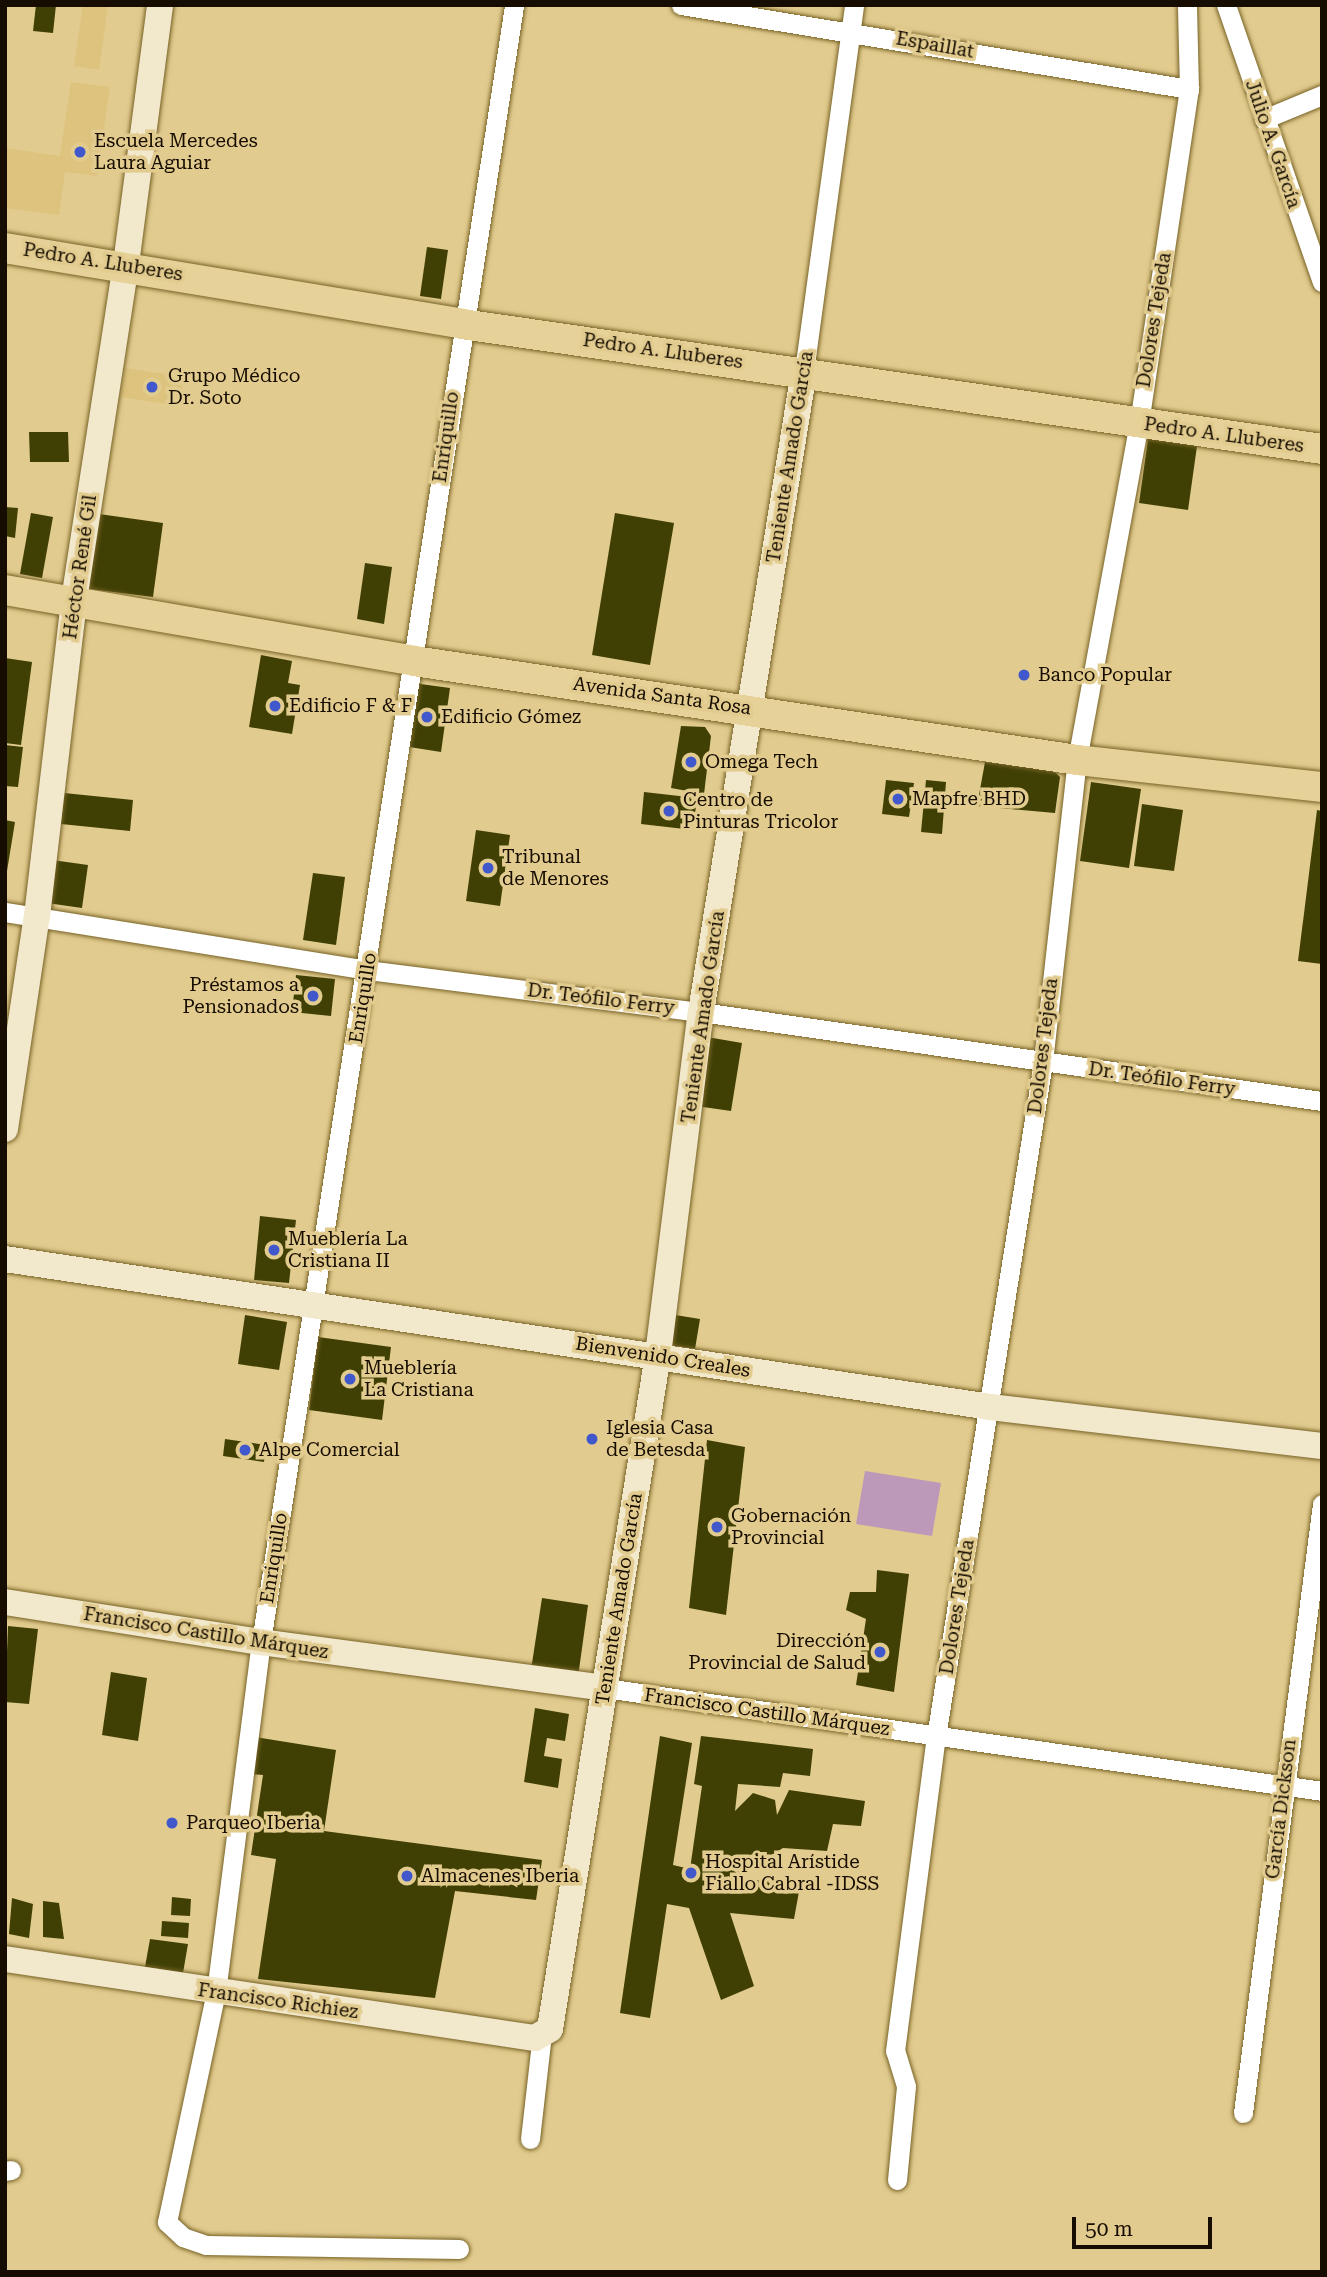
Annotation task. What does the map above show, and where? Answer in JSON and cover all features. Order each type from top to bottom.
[{"type":"main road","name":"Héctor René Gil","points":[[5,1129],[37,916],[74,600],[126,264],[160,5]]},
{"type":"main road","name":"Pedro A. Lluberes","points":[[5,248],[126,264],[462,324],[804,371],[1322,449]]},
{"type":"main road","name":"Teniente Amado García","points":[[546,2031],[605,1688],[657,1356],[701,1012],[752,709],[804,371]]},
{"type":"main road","name":"Avenida Santa Rosa","points":[[5,590],[414,661],[752,709],[1077,760],[1322,787]]},
{"type":"main road","name":"Bienvenido Creales","points":[[5,1259],[990,1407],[1322,1446]]},
{"type":"main road","name":"Francisco Castillo Márquez","points":[[5,1602],[261,1642],[605,1688]]},
{"type":"main road","name":"Francisco Richiez","points":[[5,1959],[535,2038],[546,2031]]},
{"type":"street","name":"Enriquillo","points":[[459,2249],[206,2245],[183,2237],[167,2222],[216,1992],[261,1642],[368,970],[462,324],[514,5]]},
{"type":"street","name":"Espaillat","points":[[681,5],[1189,89]]},
{"type":"street","name":"Teniente Amado García","points":[[804,371],[854,5]]},
{"type":"street","name":"Dolores Tejeda","points":[[897,2180],[906,2086],[895,2051],[936,1737],[990,1407],[1042,1062],[1077,760],[1139,422],[1189,89],[1187,5]]},
{"type":"street","name":"Julio A. García","points":[[1226,5],[1322,282]]},
{"type":"street","points":[[1264,119],[1322,96]]},
{"type":"street","name":"Dr. Teófilo Ferry","points":[[5,912],[368,970],[701,1012],[1322,1101]]},
{"type":"street","name":"García Dickson","points":[[1243,2113],[1322,1504]]},
{"type":"street","name":"Francisco Castillo Márquez","points":[[605,1688],[1322,1791]]},
{"type":"street","points":[[530,2139],[546,2031]]},
{"type":"shaded area","points":[[83,5],[108,5],[99,70],[74,66]]},
{"type":"shaded area","name":"Escuela Mercedes Laura Aguiar","points":[[71,82],[110,87],[97,176],[65,172],[59,215],[5,208],[5,148],[60,156]]},
{"type":"shaded area","name":"Grupo Médico Dr. Soto","points":[[125,368],[184,377],[180,406],[121,397]]},
{"type":"shaded area","points":[[865,1471],[941,1483],[932,1536],[856,1524]]},
{"type":"building","points":[[36,5],[56,5],[53,33],[33,31]]},
{"type":"building","points":[[427,247],[448,250],[441,299],[420,296]]},
{"type":"building","points":[[29,432],[68,432],[69,462],[30,462]]},
{"type":"building","points":[[1148,439],[1197,446],[1188,510],[1139,503]]},
{"type":"building","points":[[5,507],[18,508],[15,538],[5,536]]},
{"type":"building","points":[[31,513],[53,517],[42,578],[20,574]]},
{"type":"building","points":[[615,513],[674,523],[650,665],[592,655]]},
{"type":"building","points":[[99,514],[163,523],[153,597],[89,589]]},
{"type":"building","points":[[365,563],[392,567],[384,624],[357,619]]},
{"type":"building","name":"Edificio F & F","points":[[261,655],[292,661],[288,683],[300,685],[292,734],[249,727]]},
{"type":"building","points":[[5,658],[32,662],[21,745],[5,743]]},
{"type":"building","name":"Edificio Gómez","points":[[413,683],[450,688],[441,752],[403,746]]},
{"type":"building","name":"Omega Tech","points":[[681,726],[705,727],[711,736],[704,794],[671,788]]},
{"type":"building","points":[[5,745],[23,747],[18,787],[5,786]]},
{"type":"building","points":[[985,762],[1054,771],[1060,777],[1055,813],[977,806]]},
{"type":"building","name":"Mapfre BHD","points":[[886,780],[914,783],[909,817],[882,814]]},
{"type":"building","points":[[926,780],[946,782],[942,834],[921,832]]},
{"type":"building","points":[[1091,782],[1141,789],[1129,868],[1080,861]]},
{"type":"building","name":"Centro de Pinturas Tricolor","points":[[644,792],[697,798],[693,830],[641,824]]},
{"type":"building","points":[[64,793],[133,800],[130,831],[61,824]]},
{"type":"building","points":[[1142,804],[1183,810],[1174,871],[1134,866]]},
{"type":"building","points":[[1317,810],[1322,811],[1322,964],[1298,961]]},
{"type":"building","points":[[5,820],[15,822],[7,871],[5,871]]},
{"type":"building","name":"Tribunal de Menores","points":[[476,830],[510,835],[500,906],[466,901]]},
{"type":"building","points":[[52,860],[88,865],[82,908],[47,903]]},
{"type":"building","points":[[313,873],[345,877],[336,945],[303,940]]},
{"type":"building","name":"Préstamos a Pensionados","points":[[296,975],[335,979],[331,1016],[292,1012]]},
{"type":"building","points":[[707,1037],[742,1043],[731,1111],[696,1106]]},
{"type":"building","name":"Mueblería La Cristiana II","points":[[260,1216],[296,1220],[289,1283],[254,1280]]},
{"type":"building","points":[[669,1314],[700,1319],[695,1349],[664,1344]]},
{"type":"building","points":[[245,1315],[287,1322],[279,1370],[238,1364]]},
{"type":"building","name":"Mueblería La Cristiana","points":[[318,1337],[391,1347],[382,1420],[309,1410]]},
{"type":"building","name":"Alpe Comercial","points":[[225,1439],[266,1445],[264,1462],[223,1456]]},
{"type":"building","name":"Gobernación Provincial","points":[[707,1440],[745,1447],[726,1615],[689,1608]]},
{"type":"building","name":"Dirección Provincial de Salud","points":[[877,1570],[909,1574],[894,1692],[856,1685],[866,1619],[846,1610],[850,1592],[876,1592]]},
{"type":"building","points":[[542,1598],[588,1605],[578,1677],[531,1670]]},
{"type":"building","points":[[8,1626],[38,1629],[29,1704],[5,1702]]},
{"type":"building","points":[[111,1672],[147,1678],[138,1741],[102,1735]]},
{"type":"building","points":[[535,1708],[569,1714],[565,1741],[547,1738],[544,1756],[562,1759],[558,1788],[524,1782]]},
{"type":"building","name":"Hospital Arístide Fiallo Cabral -IDSS","points":[[660,1736],[692,1743],[673,1865],[690,1869],[702,1786],[694,1784],[701,1736],[813,1749],[810,1776],[783,1773],[780,1787],[738,1784],[735,1811],[753,1793],[775,1800],[777,1815],[789,1790],[865,1801],[861,1826],[833,1824],[827,1851],[783,1848],[735,1877],[800,1886],[794,1919],[730,1913],[754,1986],[721,2000],[689,1908],[667,1904],[650,2018],[620,2013]]},
{"type":"building","name":"Almacenes Iberia","points":[[255,1737],[336,1750],[324,1831],[542,1860],[536,1900],[455,1891],[435,1998],[258,1979],[276,1859],[251,1855],[263,1775],[250,1774]]},
{"type":"building","points":[[172,1897],[191,1899],[190,1916],[171,1915]]},
{"type":"building","points":[[12,1898],[33,1904],[29,1938],[9,1934]]},
{"type":"building","points":[[43,1901],[59,1903],[64,1939],[43,1937]]},
{"type":"building","points":[[162,1921],[189,1923],[188,1938],[161,1936]]},
{"type":"building","points":[[150,1939],[188,1944],[183,1973],[145,1967]]},
{"type":"place","name":"Escuela Mercedes Laura Aguiar","points":[[80,152]]},
{"type":"place","name":"Grupo Médico Dr. Soto","points":[[152,387]]},
{"type":"place","name":"Banco Popular","points":[[1024,675]]},
{"type":"place","name":"Edificio F & F","points":[[275,706]]},
{"type":"place","name":"Edificio Gómez","points":[[427,717]]},
{"type":"place","name":"Omega Tech","points":[[691,762]]},
{"type":"place","name":"Mapfre BHD","points":[[898,799]]},
{"type":"place","name":"Centro de Pinturas Tricolor","points":[[669,811]]},
{"type":"place","name":"Tribunal de Menores","points":[[488,868]]},
{"type":"place","name":"Préstamos a Pensionados","points":[[313,996]]},
{"type":"place","name":"Mueblería La Cristiana II","points":[[274,1250]]},
{"type":"place","name":"Mueblería La Cristiana","points":[[350,1379]]},
{"type":"place","name":"Iglesia Casa de Betesda","points":[[592,1439]]},
{"type":"place","name":"Alpe Comercial","points":[[245,1450]]},
{"type":"place","name":"Gobernación Provincial","points":[[717,1527]]},
{"type":"place","name":"Dirección Provincial de Salud","points":[[880,1652]]},
{"type":"place","name":"Parqueo Iberia","points":[[172,1823]]},
{"type":"place","name":"Hospital Arístide Fiallo Cabral -IDSS","points":[[691,1873]]},
{"type":"place","name":"Almacenes Iberia","points":[[407,1876]]}]
